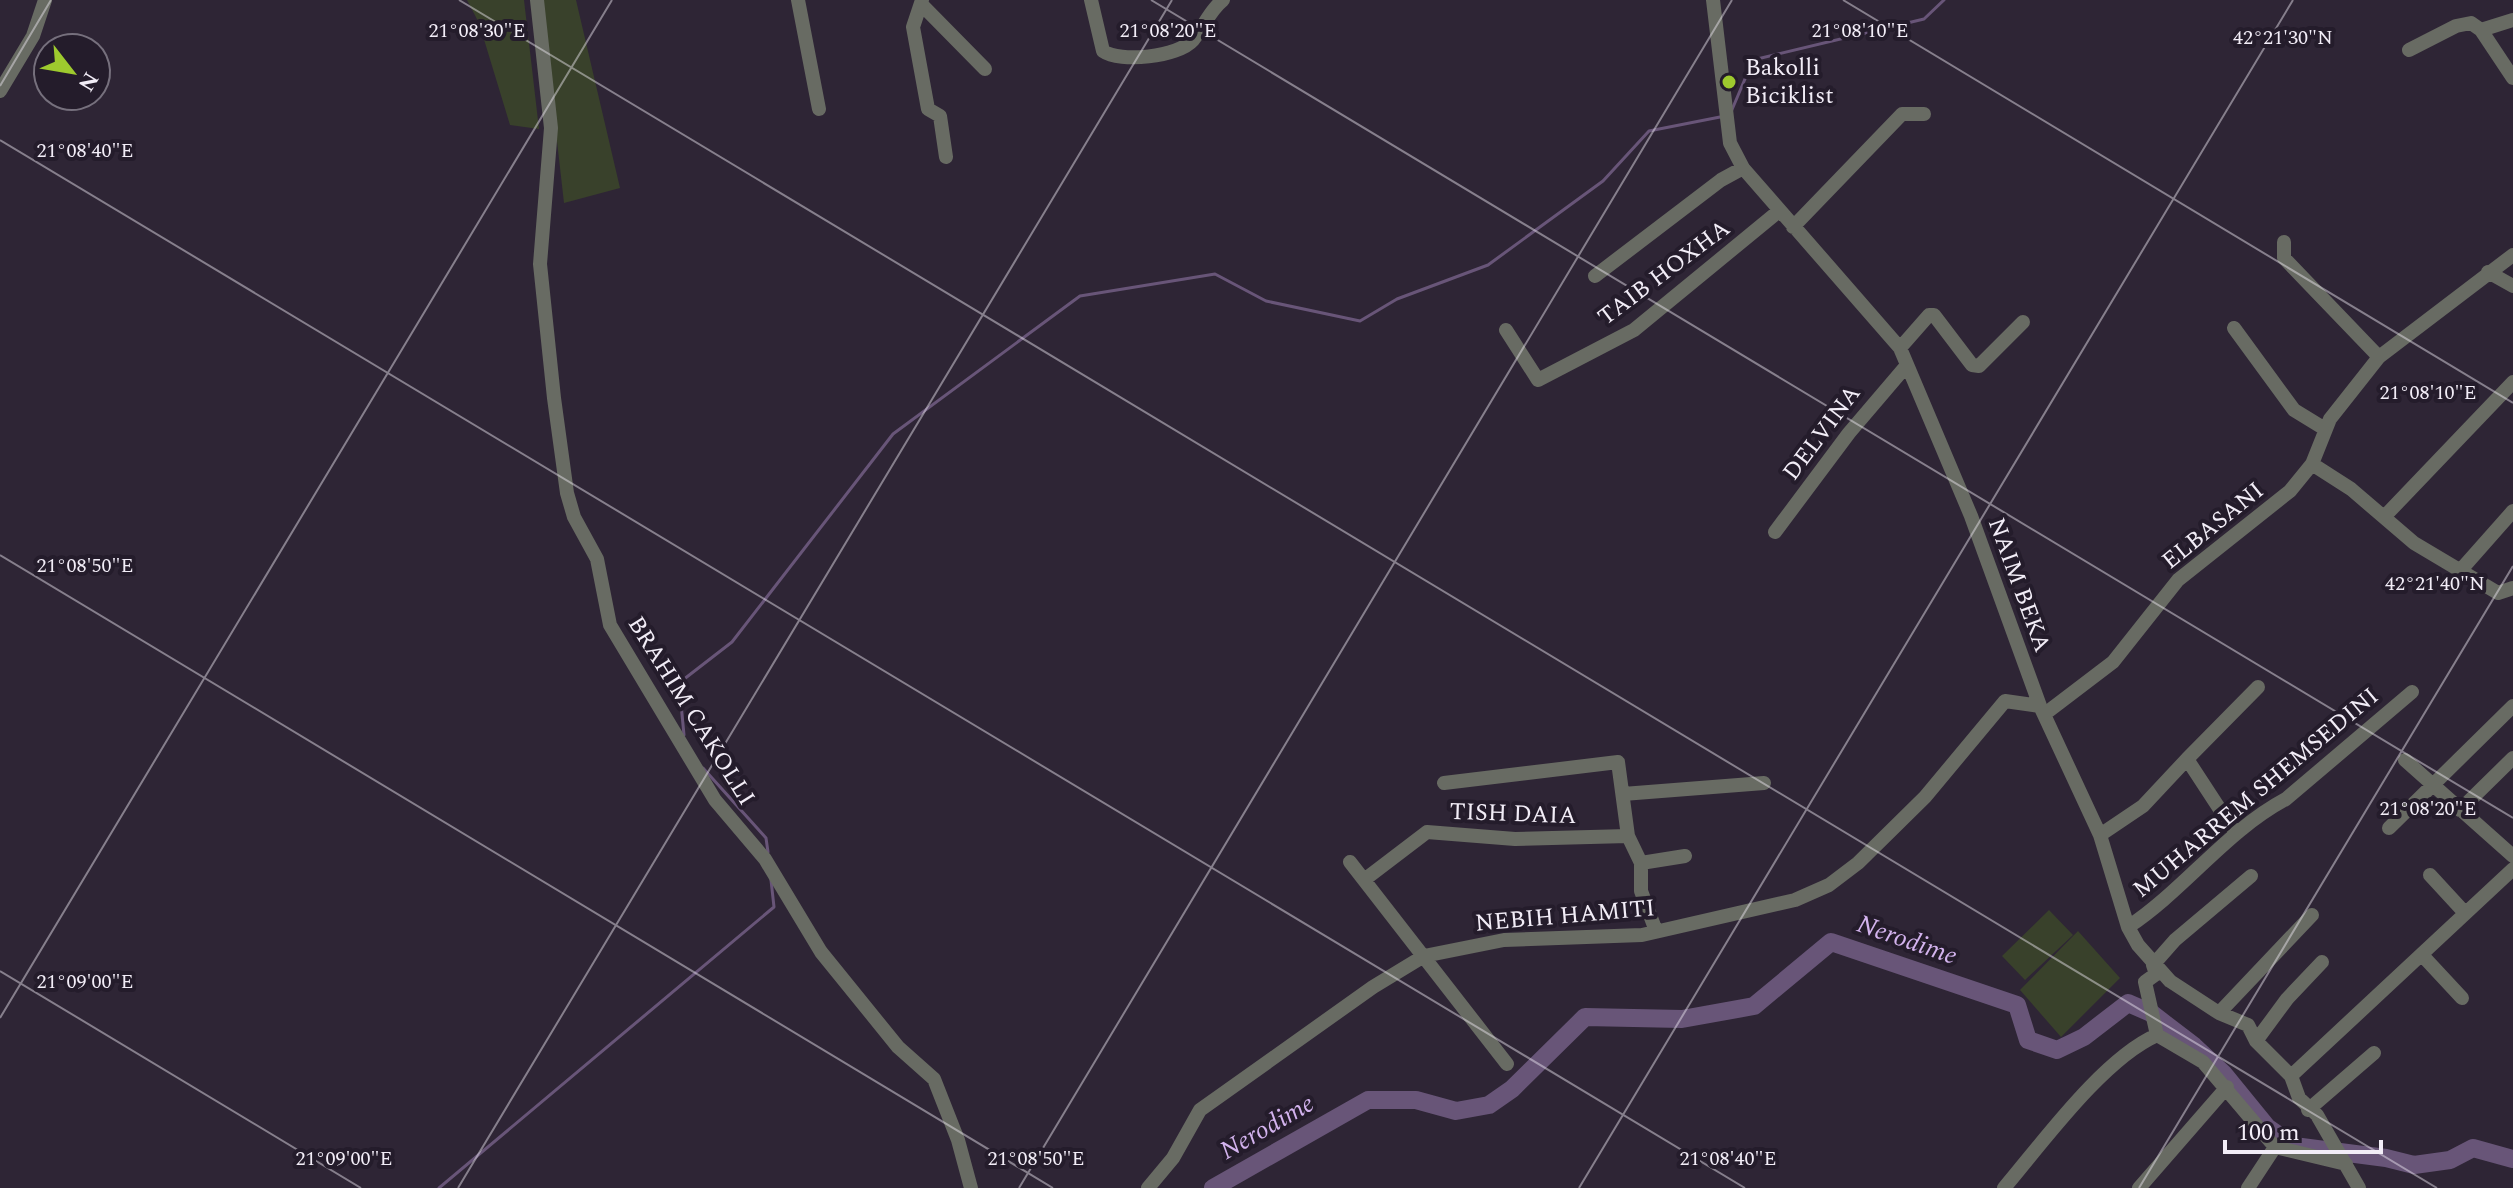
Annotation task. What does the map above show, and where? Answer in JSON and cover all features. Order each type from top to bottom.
[{"type":"street","points":[[0,91],[33,36],[45,0]]},
{"type":"street","name":"BRAHIM CAKOLLI","points":[[537,0],[551,128],[540,264],[567,493],[574,517],[597,559],[610,625],[715,800],[765,859],[821,952],[898,1047],[934,1079],[958,1140],[971,1188]]},
{"type":"street","points":[[798,0],[819,109]]},
{"type":"street","points":[[1091,0],[1103,51],[1112,58],[1158,56],[1191,43],[1214,8],[1223,0]]},
{"type":"street","points":[[946,157],[940,116],[928,109],[913,27],[922,2],[985,69]]},
{"type":"street","name":"NAIM BEKA","points":[[1711,2],[1730,143],[1743,168],[1900,348],[1971,516],[2043,709],[2100,835],[2128,927],[2153,965],[2170,981],[2219,1013],[2248,1025],[2256,1041],[2291,1076],[2308,1110],[2317,1115],[2359,1188]]},
{"type":"street","points":[[2481,30],[2513,20]]},
{"type":"street","points":[[2409,50],[2456,26],[2471,23],[2481,30],[2513,78]]},
{"type":"street","points":[[1793,227],[1902,114],[1924,114]]},
{"type":"street","points":[[1595,276],[1721,180],[1743,168]]},
{"type":"street","name":"TAIB HOXHA","points":[[1506,330],[1538,380],[1634,330],[1779,211]]},
{"type":"street","points":[[2284,242],[2284,258],[2379,357]]},
{"type":"street","name":"ELBASANI","points":[[2043,709],[2113,662],[2178,580],[2290,491],[2312,464],[2325,429],[2379,357],[2513,255]]},
{"type":"street","points":[[2488,272],[2513,286]]},
{"type":"street","points":[[1900,348],[1929,315],[1934,315],[1972,365],[1979,366],[2023,322]]},
{"type":"street","points":[[2234,328],[2294,410],[2325,429]]},
{"type":"street","name":"DELVINA","points":[[1775,532],[1849,433],[1907,365]]},
{"type":"street","points":[[2385,516],[2513,382]]},
{"type":"street","points":[[2312,464],[2385,516],[2414,543],[2459,572],[2498,593],[2513,588]]},
{"type":"street","points":[[2459,572],[2513,511]]},
{"type":"street","points":[[2100,835],[2143,806],[2258,687]]},
{"type":"street","name":"MUHARREM SHEMSEDINI","points":[[2128,927],[2154,910],[2186,877],[2264,810],[2286,799],[2412,692]]},
{"type":"street","name":"NEBIH HAMITI","points":[[1148,1188],[1173,1158],[1200,1110],[1373,987],[1424,956],[1504,940],[1642,935],[1795,900],[1829,885],[1886,838],[1925,797],[2005,701],[2043,709]]},
{"type":"street","points":[[2389,828],[2513,706]]},
{"type":"street","points":[[2460,810],[2513,758]]},
{"type":"street","points":[[2187,759],[2236,834]]},
{"type":"street","points":[[1444,783],[1614,760],[1621,766],[1628,836],[1641,863],[1641,891],[1656,931]]},
{"type":"street","points":[[2405,760],[2513,856]]},
{"type":"street","points":[[1623,794],[1764,783]]},
{"type":"street","name":"TISH DAIA","points":[[1364,880],[1404,846],[1427,832],[1543,840],[1628,836]]},
{"type":"street","points":[[1641,863],[1685,856]]},
{"type":"street","points":[[1350,862],[1507,1064]]},
{"type":"street","points":[[2291,1076],[2513,869]]},
{"type":"street","points":[[2430,875],[2465,913]]},
{"type":"street","points":[[2251,876],[2175,940],[2153,965],[2156,974],[2145,982],[2149,1011],[2157,1035],[2203,1062],[2275,1147],[2346,1164]]},
{"type":"street","points":[[2219,1013],[2312,915]]},
{"type":"street","points":[[2422,955],[2462,998]]},
{"type":"street","points":[[2256,1041],[2287,999],[2322,962]]},
{"type":"street","points":[[2004,1188],[2113,1067],[2139,1042],[2157,1035]]},
{"type":"street","points":[[2308,1110],[2374,1053]]},
{"type":"street","points":[[2139,1188],[2227,1087]]},
{"type":"street","points":[[2248,1188],[2275,1147]]},
{"type":"green space","points":[[467,0],[524,0],[539,129],[510,125],[479,23]]},
{"type":"green space","points":[[541,0],[576,0],[620,188],[564,203]]},
{"type":"green space","points":[[2049,910],[2073,935],[2025,980],[2002,956]]},
{"type":"green space","points":[[2078,931],[2120,978],[2061,1037],[2020,990]]},
{"type":"waterway","points":[[1731,112],[1753,60],[1924,19],[1944,0]]},
{"type":"waterway","points":[[684,735],[679,683],[732,642],[893,434],[1080,296],[1215,274],[1266,301],[1360,321],[1397,299],[1488,265],[1603,181],[1649,131],[1720,117]]},
{"type":"waterway","points":[[703,768],[766,838],[768,852]]},
{"type":"waterway","points":[[439,1188],[774,907],[771,880]]},
{"type":"waterway","name":"Nerodime","points":[[1213,1188],[1368,1100],[1416,1100],[1456,1111],[1489,1105],[1512,1089],[1585,1017],[1682,1019],[1754,1006],[1831,942],[2017,1005],[2028,1040],[2057,1050],[2084,1037],[2128,1003],[2151,1013],[2194,1046],[2223,1073],[2267,1127],[2294,1146],[2386,1158],[2414,1165],[2450,1160],[2473,1148],[2513,1159]]},
{"type":"place","name":"Bakolli Biciklist","points":[[1729,82]]}]
